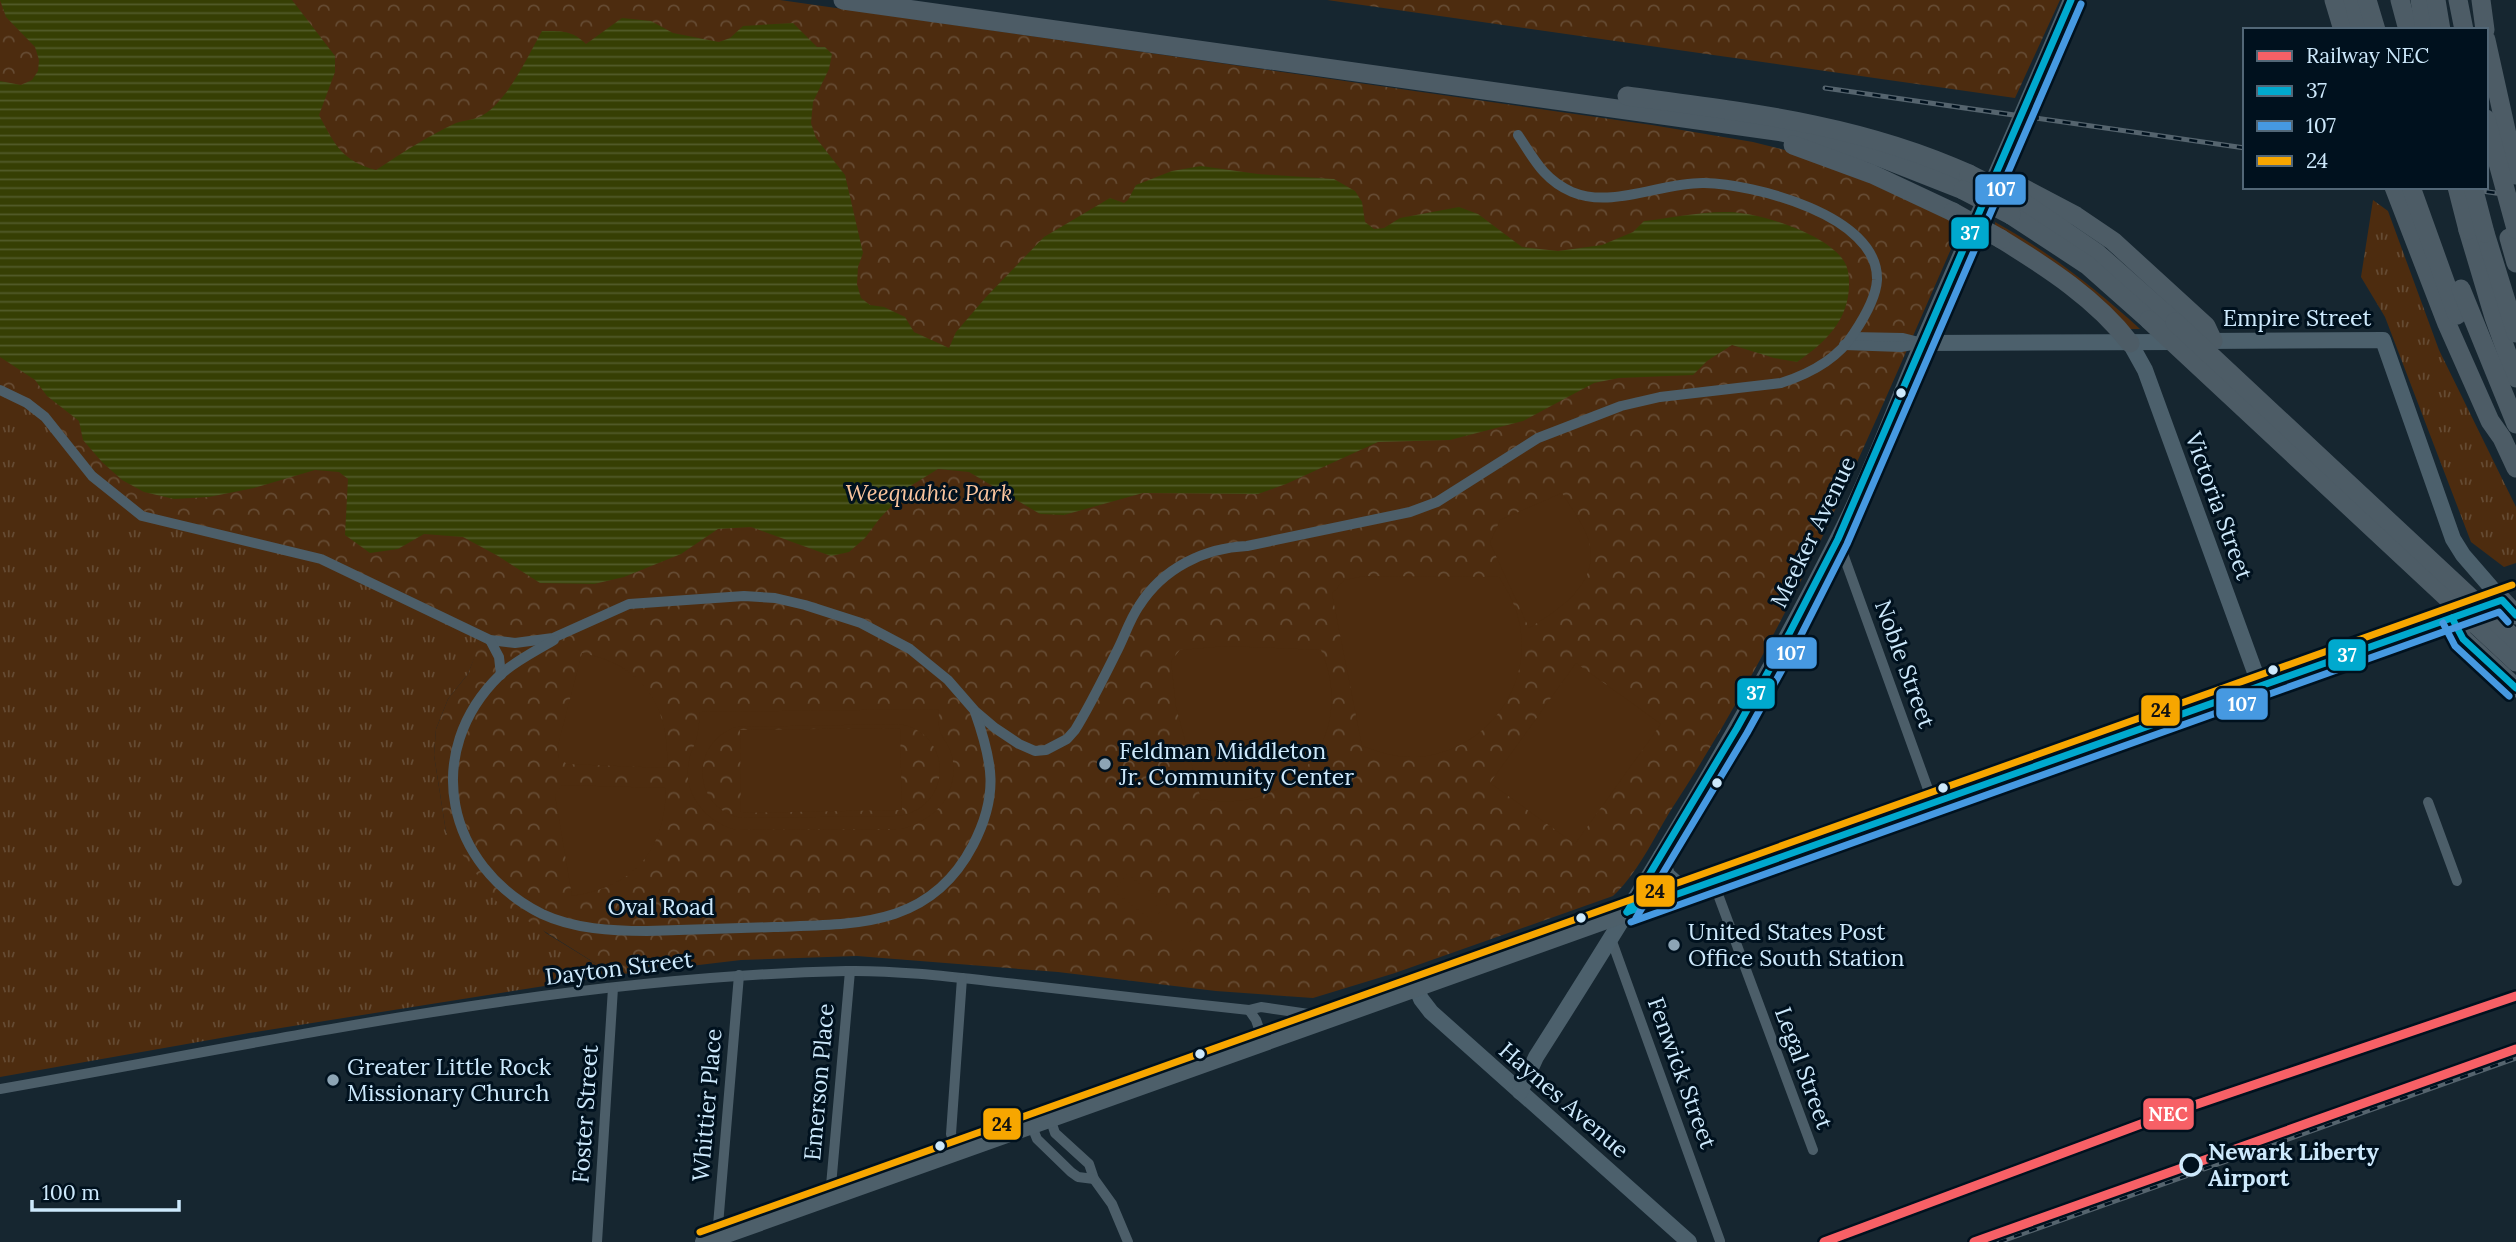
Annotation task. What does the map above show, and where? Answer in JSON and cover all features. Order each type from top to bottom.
[{"type":"highway","points":[[843,0],[1782,132],[1902,164],[1969,177],[2017,201],[2076,216],[2113,241],[2206,326],[2213,341]]},
{"type":"highway","points":[[935,0],[1776,117],[1929,150],[1969,177],[2017,201],[2097,253],[2175,322],[2516,640]]},
{"type":"highway","points":[[2334,0],[2342,28]]},
{"type":"highway","points":[[2353,0],[2360,28]]},
{"type":"highway","points":[[2367,0],[2375,28]]},
{"type":"highway","points":[[2400,0],[2407,28]]},
{"type":"highway","points":[[2420,0],[2425,28]]},
{"type":"highway","points":[[2436,0],[2441,28]]},
{"type":"highway","points":[[2458,0],[2464,28]]},
{"type":"highway","points":[[2481,0],[2485,28]]},
{"type":"highway","points":[[2488,49],[2516,175]]},
{"type":"highway","points":[[1683,117],[1823,155],[1899,185],[1953,212],[2001,239],[2086,298],[2130,343]]},
{"type":"highway","points":[[2488,127],[2516,263]]},
{"type":"highway","points":[[2488,158],[2512,234]]},
{"type":"highway","points":[[2396,189],[2418,212],[2458,317]]},
{"type":"highway","points":[[2412,189],[2458,317],[2516,424]]},
{"type":"highway","points":[[2418,212],[2424,189]]},
{"type":"highway","points":[[2451,189],[2472,231]]},
{"type":"highway","points":[[2458,189],[2495,294],[2516,334]]},
{"type":"highway","points":[[2472,231],[2473,189]]},
{"type":"highway","points":[[2017,201],[2073,255],[2150,320],[2516,662]]},
{"type":"highway","points":[[2495,294],[2486,365],[2502,438],[2516,468]]},
{"type":"highway","points":[[2486,365],[2516,378]]},
{"type":"highway","points":[[2509,597],[2516,615]]},
{"type":"highway","points":[[2452,618],[2463,639],[2516,688]]},
{"type":"main road","name":"Meeker Avenue","points":[[1520,1092],[1536,1057],[1661,856],[1784,643],[1838,540],[1880,448],[2071,0]]},
{"type":"main road","name":"Empire Street","points":[[1923,342],[2382,340],[2455,544],[2509,597]]},
{"type":"main road","name":"Victoria Street","points":[[2130,343],[2145,370],[2260,686]]},
{"type":"main road","points":[[711,1240],[2509,597]]},
{"type":"main road","points":[[1661,856],[1667,875],[1685,891]]},
{"type":"main road","name":"Haynes Avenue","points":[[1416,987],[1431,1012],[1683,1236]]},
{"type":"street","points":[[0,390],[27,403],[45,417],[92,476],[142,516],[321,559],[490,640],[522,643],[562,636],[629,604],[744,596],[775,598],[835,614],[883,633],[928,663],[1003,735],[1035,751],[1046,750],[1075,730],[1139,606],[1165,576],[1187,561],[1225,548],[1247,546],[1410,512],[1437,502],[1538,438],[1621,406],[1660,397],[1781,383],[1797,378],[1827,362],[1848,341],[1868,308],[1875,289],[1876,269],[1864,247],[1841,223],[1792,200],[1760,190],[1731,186],[1703,183],[1602,197],[1573,192],[1545,176],[1518,135]]},
{"type":"street","points":[[1848,341],[1903,338],[1923,342]]},
{"type":"street","name":"Noble Street","points":[[1838,540],[1933,803]]},
{"type":"street","name":"Oval Road","points":[[562,636],[501,675],[467,719],[454,751],[452,768],[455,804],[471,848],[493,877],[529,906],[562,921],[615,931],[851,924],[886,918],[915,905],[940,887],[957,870],[970,851],[983,823],[991,790],[991,768],[975,711]]},
{"type":"street","points":[[490,640],[499,657],[501,675]]},
{"type":"street","points":[[2428,802],[2457,881]]},
{"type":"street","name":"Legal Street","points":[[1713,881],[1813,1150]]},
{"type":"street","name":"Fenwick Street","points":[[1604,920],[1720,1241]]},
{"type":"street","name":"Dayton Street","points":[[0,1088],[332,1030],[613,988],[739,975],[850,971],[962,978],[1249,1010],[1261,1007],[1331,1017]]},
{"type":"street","name":"Emerson Place","points":[[830,1197],[850,971]]},
{"type":"street","name":"Whittier Place","points":[[711,1240],[739,975]]},
{"type":"street","points":[[957,1151],[951,1134],[962,978]]},
{"type":"street","name":"Foster Street","points":[[597,1242],[613,988]]},
{"type":"street","points":[[1249,1010],[1264,1043]]},
{"type":"street","points":[[1050,1118],[1055,1133],[1089,1164],[1094,1179],[1112,1204],[1128,1242]]},
{"type":"street","points":[[1031,1124],[1037,1139],[1077,1177],[1094,1179]]},
{"type":"green space","name":"Weequahic Park","points":[[0,0],[780,0],[1652,125],[1753,142],[1812,157],[1962,224],[1832,517],[1760,661],[1640,862],[1613,896],[1395,973],[1313,998],[1216,991],[1058,972],[857,956],[741,960],[614,975],[496,901],[446,832],[434,755],[436,729],[448,699],[468,674],[482,636],[321,559],[164,522],[117,497],[45,417],[0,390]]},
{"type":"green space","points":[[1327,0],[2060,0],[2015,98]]},
{"type":"green space","points":[[2373,200],[2388,211],[2439,350],[2516,507],[2516,563],[2504,567],[2471,542],[2385,317],[2361,277]]},
{"type":"green space","points":[[1995,222],[2071,271],[2140,329],[2128,329],[1995,229]]},
{"type":"green space","points":[[0,390],[295,551],[483,636],[468,674],[448,699],[436,729],[434,755],[446,832],[546,933],[614,975],[249,1033],[0,1077]]},
{"type":"green space","points":[[1562,493],[1585,531],[1590,548],[1590,563],[1578,590],[1555,611],[1529,628],[1490,543],[1500,520]]},
{"type":"green space","points":[[1365,576],[1499,577],[1515,607],[1522,650],[1510,695],[1497,715],[1481,731],[1461,744],[1439,753],[1415,757],[1395,756],[1362,746],[1332,594],[1344,580]]},
{"type":"green space","points":[[1227,646],[1321,650],[1330,682],[1331,712],[1324,739],[1309,763],[1289,782],[1264,795],[1234,801],[1201,799],[1176,707],[1171,661],[1180,650]]},
{"type":"green space","points":[[582,653],[622,667],[649,692],[664,726],[667,768],[567,764],[559,758],[557,749]]},
{"type":"green space","points":[[1576,663],[1661,724],[1575,844],[1490,783]]},
{"type":"green space","points":[[939,709],[940,731],[952,756],[952,782],[942,803],[934,812],[901,829],[736,830],[706,813],[689,785],[689,761],[697,737],[700,712]],"holes":[[[899,724],[918,730],[930,742],[938,756],[940,772],[936,788],[928,801],[914,811],[895,816],[742,818],[725,812],[713,802],[706,789],[704,760],[710,747],[721,735],[736,727]]]},
{"type":"green space","points":[[900,728],[902,810],[741,813],[740,730]]},
{"type":"green space","points":[[562,785],[666,788],[660,830],[642,862],[613,884],[572,896],[555,795]]},
{"type":"green space","points":[[1127,874],[1161,900],[1147,917],[1114,891]]},
{"type":"green space","points":[[1167,904],[1198,932],[1182,950],[1151,922]]},
{"type":"shaded area","points":[[0,0],[292,0],[335,56],[335,72],[319,115],[347,157],[376,170],[435,133],[456,123],[480,117],[492,108],[517,77],[542,31],[561,31],[581,39],[586,44],[622,18],[651,21],[673,33],[719,42],[730,38],[743,26],[793,23],[817,47],[825,47],[832,54],[829,69],[813,102],[811,123],[816,138],[845,175],[863,253],[858,267],[857,284],[861,298],[870,305],[884,307],[905,317],[914,332],[949,348],[956,332],[1044,237],[1110,198],[1124,203],[1136,185],[1172,171],[1201,166],[1258,174],[1334,179],[1355,191],[1362,202],[1365,222],[1374,229],[1384,228],[1400,218],[1459,207],[1478,214],[1522,247],[1558,251],[1602,245],[1633,232],[1644,221],[1719,212],[1742,213],[1773,220],[1805,232],[1831,248],[1845,262],[1849,278],[1848,295],[1841,318],[1834,328],[1818,346],[1797,362],[1732,345],[1707,361],[1693,375],[1619,378],[1594,383],[1523,421],[1450,440],[1378,442],[1258,494],[1143,493],[1064,515],[1040,514],[969,472],[938,469],[912,485],[849,552],[831,556],[751,527],[718,529],[681,554],[624,577],[594,584],[540,583],[463,537],[424,534],[398,549],[370,553],[345,535],[348,479],[339,472],[315,470],[254,488],[209,497],[174,499],[144,492],[122,480],[102,462],[83,440],[79,421],[47,396],[35,380],[0,357],[0,81],[21,85],[32,80],[38,71],[39,60],[35,47],[6,17]]},
{"type":"railway","points":[[1825,88],[2243,148]]},
{"type":"railway","points":[[2469,189],[2516,196]]},
{"type":"railway","points":[[2204,1169],[2516,1058]]},
{"type":"railway","points":[[1999,1242],[2186,1176]]},
{"type":"rail line","name":"NEC","points":[[1824,1242],[2168,1114],[2516,996]]},
{"type":"rail line","name":"NEC","points":[[1974,1242],[2516,1049]]},
{"type":"transit line","name":"37","points":[[1627,912],[1737,728],[1838,539],[2071,0]]},
{"type":"transit line","name":"107","points":[[1636,918],[1747,733],[1847,544],[2081,4]]},
{"type":"transit line","name":"24","points":[[700,1232],[2512,585]]},
{"type":"transit line","name":"37","points":[[1627,912],[2502,600],[2516,615]]},
{"type":"transit line","name":"107","points":[[1631,922],[2499,612],[2508,622]]},
{"type":"transit line","name":"37","points":[[2452,618],[2463,639],[2516,688]]},
{"type":"transit line","name":"107","points":[[2443,623],[2455,646],[2509,696]]},
{"type":"place","name":"Feldman Middleton Jr. Community Center","points":[[1105,764]]},
{"type":"place","name":"United States Post Office South Station","points":[[1674,945]]},
{"type":"place","name":"Greater Little Rock Missionary Church","points":[[333,1080]]},
{"type":"place","name":"Newark Liberty Airport","points":[[2191,1165]]}]
